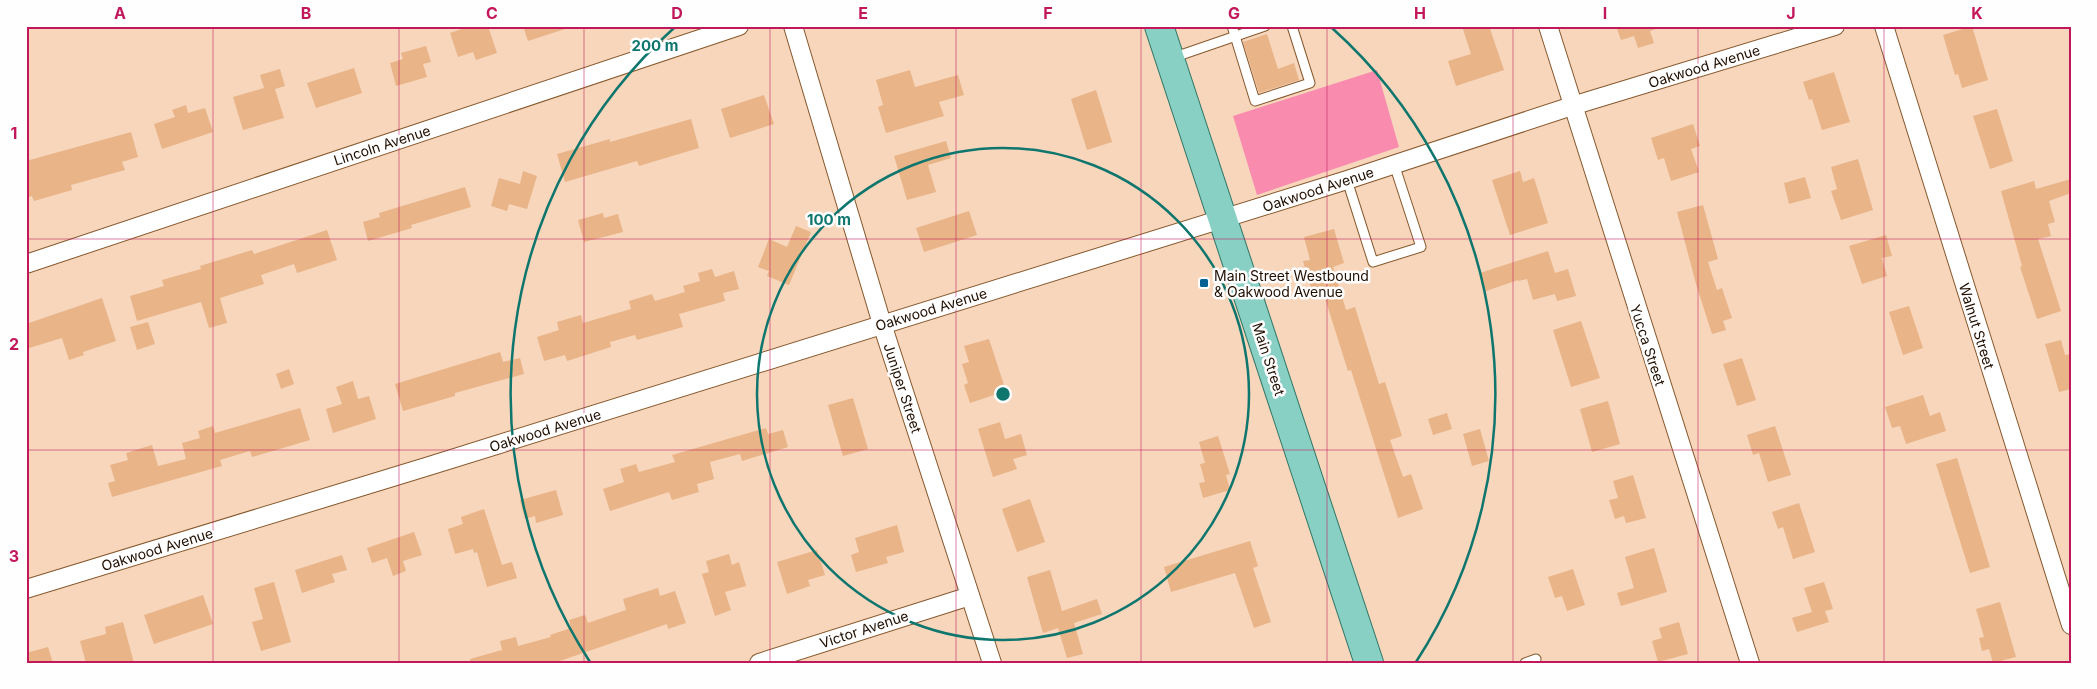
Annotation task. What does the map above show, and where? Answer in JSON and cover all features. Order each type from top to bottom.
[{"type":"main road","name":"Main Street","points":[[1159,26],[1369,663]]},
{"type":"street","name":"Lincoln Avenue","points":[[26,264],[738,26]]},
{"type":"street","name":"Juniper Street","points":[[793,26],[882,324],[992,663]]},
{"type":"street","name":"Yucca Street","points":[[1548,26],[1750,663]]},
{"type":"street","name":"Oakwood Avenue","points":[[26,589],[439,464],[1347,180],[1572,106],[1835,26]]},
{"type":"street","name":"Walnut Street","points":[[1884,26],[2071,625]]},
{"type":"street","name":"Victor Avenue","points":[[759,663],[970,596]]},
{"type":"lane","points":[[1232,26],[1255,101],[1310,83],[1292,26]]},
{"type":"lane","points":[[1170,59],[1264,26]]},
{"type":"lane","points":[[1347,180],[1374,262],[1421,247],[1394,164]]},
{"type":"lane","points":[[1525,663],[1536,659]]},
{"type":"shaded area","points":[[1377,70],[1399,147],[1257,195],[1233,116]]},
{"type":"building","points":[[470,26],[488,26],[497,53],[476,60],[473,52],[458,57],[450,33]]},
{"type":"building","points":[[523,26],[564,26],[565,29],[528,41]]},
{"type":"building","points":[[1462,26],[1489,26],[1504,70],[1456,86],[1448,61],[1471,54]]},
{"type":"building","points":[[1616,26],[1655,26],[1656,29],[1650,31],[1654,43],[1638,48],[1634,36],[1621,40]]},
{"type":"building","points":[[1972,26],[1988,80],[1962,88],[1958,74],[1955,75],[1943,35]]},
{"type":"building","points":[[1267,34],[1278,69],[1294,63],[1299,80],[1259,93],[1243,42]]},
{"type":"building","points":[[426,46],[431,62],[423,64],[427,77],[396,86],[390,63],[403,59],[401,53]]},
{"type":"building","points":[[354,68],[362,93],[316,108],[307,83]]},
{"type":"building","points":[[280,69],[285,86],[275,89],[284,118],[243,130],[233,97],[264,88],[260,75]]},
{"type":"building","points":[[910,70],[915,87],[958,75],[964,95],[939,102],[944,116],[886,133],[878,107],[883,105],[876,80]]},
{"type":"building","points":[[1834,72],[1850,122],[1822,130],[1812,99],[1809,100],[1803,82]]},
{"type":"building","points":[[1096,90],[1112,142],[1087,150],[1071,99]]},
{"type":"building","points":[[764,95],[774,124],[730,138],[721,109]]},
{"type":"building","points":[[186,105],[188,113],[205,108],[213,132],[162,149],[154,124],[175,117],[172,110]]},
{"type":"building","points":[[1997,109],[2013,161],[1990,169],[1973,116]]},
{"type":"building","points":[[691,119],[699,148],[639,166],[637,161],[565,182],[557,154],[610,139],[610,142]]},
{"type":"building","points":[[1693,124],[1700,146],[1691,149],[1699,172],[1671,181],[1664,158],[1658,160],[1651,138]]},
{"type":"building","points":[[131,132],[138,157],[122,162],[125,170],[71,185],[72,190],[34,201],[32,196],[26,198],[26,161]]},
{"type":"building","points":[[946,141],[951,158],[928,165],[936,192],[907,200],[894,156]]},
{"type":"building","points":[[1858,159],[1873,210],[1841,220],[1831,191],[1837,189],[1831,167]]},
{"type":"building","points":[[523,171],[537,176],[527,209],[509,204],[507,211],[491,206],[499,178],[520,184]]},
{"type":"building","points":[[1520,171],[1523,182],[1534,178],[1548,223],[1510,235],[1492,180]]},
{"type":"building","points":[[1805,177],[1811,198],[1789,204],[1784,183]]},
{"type":"building","points":[[2071,179],[2071,193],[2049,201],[2055,222],[2048,224],[2051,236],[2038,239],[2061,311],[2037,319],[2020,267],[2022,266],[2001,191],[2034,181],[2036,189]]},
{"type":"building","points":[[465,187],[471,207],[411,225],[412,228],[368,241],[363,222],[380,217],[379,213]]},
{"type":"building","points":[[1703,205],[1718,259],[1708,262],[1717,290],[1722,288],[1732,318],[1723,321],[1726,330],[1712,334],[1696,284],[1677,212]]},
{"type":"building","points":[[969,211],[977,235],[924,252],[916,228]]},
{"type":"building","points":[[603,213],[604,218],[618,214],[623,232],[584,242],[578,220]]},
{"type":"building","points":[[796,226],[811,232],[789,285],[767,276],[769,271],[758,267],[769,239],[787,247]]},
{"type":"building","points":[[1334,229],[1344,263],[1333,267],[1346,310],[1355,307],[1379,384],[1385,382],[1402,436],[1390,440],[1403,477],[1411,474],[1423,509],[1398,518],[1351,370],[1348,371],[1324,295],[1314,298],[1303,261],[1310,260],[1304,237]]},
{"type":"building","points":[[327,230],[337,260],[297,273],[294,264],[261,275],[264,284],[220,298],[227,323],[209,328],[201,302],[137,321],[130,296],[164,286],[162,280],[201,269],[200,266],[252,250],[254,254]]},
{"type":"building","points":[[1886,235],[1892,256],[1882,258],[1887,276],[1862,284],[1849,246]]},
{"type":"building","points":[[1548,251],[1555,273],[1568,269],[1576,296],[1557,301],[1555,294],[1533,300],[1527,279],[1518,280],[1486,291],[1480,273]]},
{"type":"building","points":[[712,269],[715,277],[734,271],[739,289],[723,293],[725,301],[679,314],[683,327],[637,340],[635,335],[610,342],[611,347],[567,361],[565,355],[544,361],[537,337],[559,330],[557,322],[581,315],[583,323],[631,309],[629,301],[652,294],[655,301],[685,292],[683,286],[700,281],[698,273]]},
{"type":"building","points":[[102,298],[116,341],[83,352],[84,355],[69,360],[62,338],[26,349],[26,324]]},
{"type":"building","points":[[1909,306],[1923,348],[1903,355],[1889,312]]},
{"type":"building","points":[[1581,321],[1600,378],[1571,387],[1553,330]]},
{"type":"building","points":[[148,322],[155,344],[137,350],[130,327]]},
{"type":"building","points":[[989,339],[1006,391],[970,403],[964,385],[968,383],[962,364],[969,362],[964,346]]},
{"type":"building","points":[[2061,340],[2065,355],[2071,354],[2071,389],[2059,392],[2045,344]]},
{"type":"building","points":[[500,352],[503,362],[520,358],[524,374],[455,393],[455,396],[403,411],[395,384]]},
{"type":"building","points":[[1742,358],[1756,400],[1737,406],[1723,364]]},
{"type":"building","points":[[289,369],[294,384],[281,389],[276,374]]},
{"type":"building","points":[[353,381],[358,399],[369,396],[376,419],[333,433],[326,409],[342,404],[336,387]]},
{"type":"building","points":[[1923,395],[1930,416],[1940,412],[1946,431],[1906,444],[1900,426],[1892,428],[1885,407]]},
{"type":"building","points":[[853,398],[868,449],[843,456],[828,405]]},
{"type":"building","points":[[1608,401],[1620,444],[1592,452],[1580,409]]},
{"type":"building","points":[[300,408],[310,440],[252,457],[250,451],[220,460],[222,466],[112,497],[108,483],[115,481],[110,465],[128,460],[126,453],[152,445],[158,466],[186,459],[182,443],[200,438],[198,431],[213,426],[215,433]]},
{"type":"building","points":[[1447,413],[1452,429],[1433,435],[1428,419]]},
{"type":"building","points":[[1000,422],[1005,439],[1021,434],[1027,455],[1013,459],[1017,469],[993,477],[978,429]]},
{"type":"building","points":[[1775,426],[1791,475],[1768,482],[1759,453],[1753,455],[1747,435]]},
{"type":"building","points":[[766,428],[768,434],[783,430],[788,447],[742,461],[740,454],[710,462],[714,479],[697,484],[699,492],[672,500],[669,492],[610,511],[603,489],[624,482],[620,469],[636,464],[639,472],[675,462],[672,455]]},
{"type":"building","points":[[1480,429],[1489,461],[1472,466],[1463,434]]},
{"type":"building","points":[[1218,436],[1230,474],[1226,475],[1230,490],[1203,498],[1199,483],[1205,482],[1200,464],[1205,463],[1199,442]]},
{"type":"building","points":[[1957,458],[1990,567],[1970,573],[1936,464]]},
{"type":"building","points":[[1633,475],[1646,518],[1626,523],[1624,516],[1615,519],[1609,500],[1618,498],[1613,481]]},
{"type":"building","points":[[556,490],[563,515],[536,523],[535,516],[525,519],[520,500]]},
{"type":"building","points":[[1030,499],[1045,542],[1017,552],[1002,509]]},
{"type":"building","points":[[1799,503],[1815,552],[1793,559],[1783,527],[1778,529],[1772,512]]},
{"type":"building","points":[[484,509],[502,565],[512,562],[517,578],[487,587],[477,552],[474,553],[473,549],[455,554],[448,529],[463,524],[461,517]]},
{"type":"building","points":[[897,525],[904,552],[886,557],[888,563],[856,572],[851,555],[859,552],[855,538]]},
{"type":"building","points":[[414,532],[422,555],[403,561],[406,571],[393,576],[387,558],[372,563],[367,548]]},
{"type":"building","points":[[1250,541],[1258,566],[1253,568],[1271,622],[1254,628],[1235,573],[1171,592],[1164,567]]},
{"type":"building","points":[[1654,548],[1667,592],[1621,606],[1617,593],[1634,588],[1625,557]]},
{"type":"building","points":[[817,550],[825,575],[808,580],[810,586],[787,594],[777,562]]},
{"type":"building","points":[[729,554],[732,565],[739,562],[746,586],[725,592],[731,610],[715,616],[702,574],[709,572],[706,561]]},
{"type":"building","points":[[342,555],[347,570],[332,574],[335,582],[302,593],[295,570]]},
{"type":"building","points":[[1573,569],[1585,605],[1567,611],[1562,596],[1555,598],[1548,577]]},
{"type":"building","points":[[1050,570],[1062,611],[1097,599],[1102,614],[1074,623],[1083,654],[1067,658],[1058,628],[1043,633],[1027,577]]},
{"type":"building","points":[[274,582],[291,642],[261,651],[252,622],[263,619],[254,588]]},
{"type":"building","points":[[1824,582],[1833,609],[1825,611],[1829,622],[1797,632],[1792,618],[1812,612],[1804,588]]},
{"type":"building","points":[[658,588],[660,596],[675,591],[686,623],[668,629],[667,624],[554,663],[470,663],[470,659],[502,650],[500,641],[516,637],[518,646],[551,637],[550,635],[571,628],[569,620],[585,615],[588,623],[626,610],[623,599]]},
{"type":"building","points":[[203,595],[213,624],[154,644],[144,615]]},
{"type":"building","points":[[2000,602],[2016,657],[1993,663],[1989,649],[1982,651],[1979,638],[1984,637],[1976,609]]},
{"type":"building","points":[[123,622],[134,663],[86,663],[80,641],[106,634],[105,627]]},
{"type":"building","points":[[1679,622],[1688,654],[1658,662],[1652,641],[1662,638],[1659,628]]},
{"type":"building","points":[[48,647],[53,663],[26,663],[26,653]]},
{"type":"place","name":"Main Street Westbound & Oakwood Avenue","points":[[1204,283]]}]
